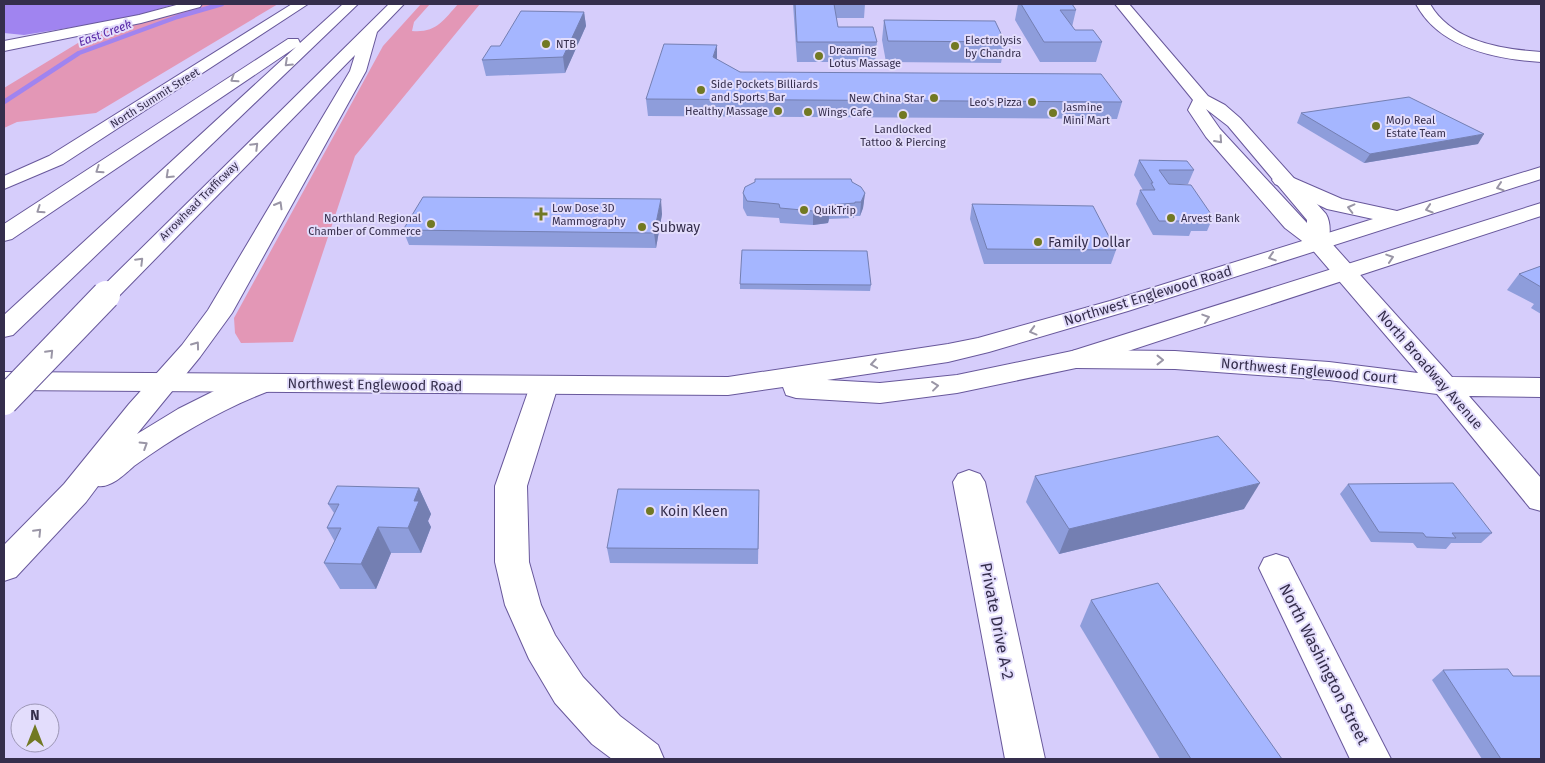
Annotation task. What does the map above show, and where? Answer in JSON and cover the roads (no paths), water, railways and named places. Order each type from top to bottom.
[{"type":"main road","points":[[4,46],[141,20],[195,4]]},
{"type":"main road","name":"North Summit Street","points":[[4,183],[56,160],[301,4]]},
{"type":"main road","name":"Arrowhead Trafficway","points":[[4,401],[106,295],[397,4]]},
{"type":"main road","points":[[1122,4],[1202,100],[1234,122],[1282,180],[1318,219],[1318,242]]},
{"type":"main road","points":[[1422,4],[1432,22],[1465,41],[1498,51],[1541,57]]},
{"type":"main road","points":[[4,234],[236,78],[350,5]]},
{"type":"main road","points":[[4,329],[350,5]]},
{"type":"main road","points":[[4,567],[75,493],[164,381],[191,351],[218,313],[358,70],[370,31]]},
{"type":"main road","name":"North Broadway Avenue","points":[[1202,100],[1196,110],[1213,133],[1294,223],[1318,242],[1445,386],[1541,499]]},
{"type":"main road","name":"Northwest Englewood Road","points":[[4,380],[697,387],[747,384],[929,356],[980,346],[1119,306],[1541,173]]},
{"type":"main road","points":[[1282,180],[1335,204],[1398,218]]},
{"type":"main road","name":"Northwest Englewood Road","points":[[747,384],[880,393],[957,384],[1076,359],[1122,346],[1541,209]]},
{"type":"main road","name":"Northwest Englewood Court","points":[[1076,359],[1175,360],[1310,369],[1445,386],[1541,387]]},
{"type":"main road","points":[[75,493],[135,450],[197,411],[259,384]]},
{"type":"main road","points":[[544,386],[511,486],[512,562],[523,605],[542,647],[569,690],[606,730],[644,759]]},
{"type":"main road","name":"Private Drive A-2","points":[[970,482],[1026,759]]},
{"type":"main road","name":"North Washington Street","points":[[1276,568],[1371,759]]},
{"type":"waterway","name":"East Creek","points":[[4,102],[79,53],[177,17],[222,4]]},
{"type":"place","name":"NTB","points":[[546,44]]},
{"type":"place","name":"Electrolysis by Chandra","points":[[955,46]]},
{"type":"place","name":"Dreaming Lotus Massage","points":[[819,56]]},
{"type":"place","name":"Side Pockets Billiards and Sports Bar","points":[[701,90]]},
{"type":"place","name":"New China Star","points":[[934,98]]},
{"type":"place","name":"Leo's Pizza","points":[[1032,102]]},
{"type":"place","name":"Healthy Massage","points":[[778,111]]},
{"type":"place","name":"Wings Cafe","points":[[808,112]]},
{"type":"place","name":"Jasmine Mini Mart","points":[[1053,113]]},
{"type":"place","name":"Landlocked Tattoo & Piercing","points":[[903,115]]},
{"type":"place","name":"MoJo Real Estate Team","points":[[1376,126]]},
{"type":"place","name":"QuikTrip","points":[[804,210]]},
{"type":"place","name":"Low Dose 3D Mammography","points":[[541,214]]},
{"type":"place","name":"Arvest Bank","points":[[1171,218]]},
{"type":"place","name":"Northland Regional Chamber of Commerce","points":[[431,224]]},
{"type":"place","name":"Subway","points":[[642,227]]},
{"type":"place","name":"Family Dollar","points":[[1038,242]]},
{"type":"place","name":"Koin Kleen","points":[[650,511]]}]
